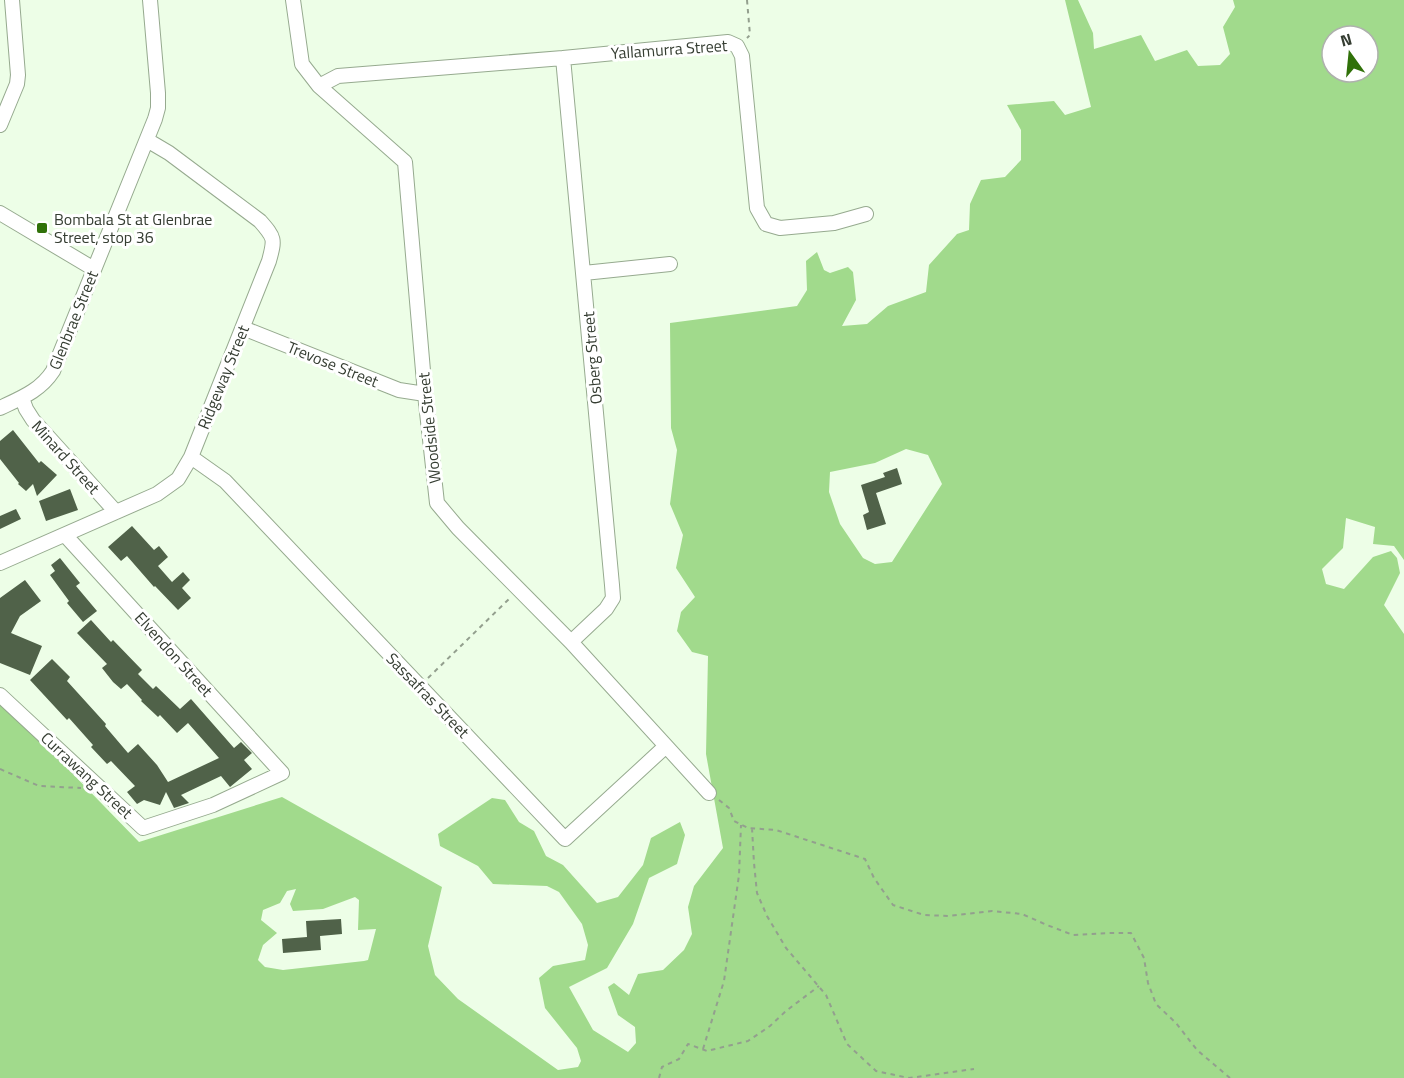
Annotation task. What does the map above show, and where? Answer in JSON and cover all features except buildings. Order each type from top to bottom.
[{"type":"street","points":[[1,122],[17,84],[18,75],[12,0]]},
{"type":"street","name":"Glenbrae Street","points":[[0,408],[40,387],[53,371],[155,119],[158,101],[150,0]]},
{"type":"street","name":"Woodside Street","points":[[293,0],[302,64],[319,86],[405,162],[437,503],[458,528],[571,642],[709,793]]},
{"type":"street","name":"Yallamurra Street","points":[[319,86],[338,76],[728,42],[738,46],[742,56],[757,208],[766,224],[780,228],[834,223],[866,214]]},
{"type":"street","name":"Osberg Street","points":[[563,58],[613,598],[606,609],[571,642]]},
{"type":"street","name":"Ridgeway Street","points":[[0,563],[157,494],[178,479],[191,457],[269,261],[274,243],[270,232],[260,221],[169,153],[147,140]]},
{"type":"street","points":[[0,213],[94,269]]},
{"type":"street","points":[[584,273],[670,264]]},
{"type":"street","name":"Trevose Street","points":[[243,328],[399,390],[425,394]]},
{"type":"street","name":"Minard Street","points":[[22,398],[33,420],[116,512]]},
{"type":"street","name":"Sassafras Street","points":[[191,457],[225,481],[565,839],[666,746]]},
{"type":"street","name":"Elvendon Street","points":[[65,535],[282,773]]},
{"type":"street","name":"Currawang Street","points":[[0,695],[143,828],[213,805],[282,773]]},
{"type":"path","points":[[738,46],[750,35],[747,0]]},
{"type":"path","points":[[420,687],[518,590]]},
{"type":"path","points":[[0,769],[39,786],[101,788]]},
{"type":"path","points":[[709,793],[729,808],[734,821],[748,828],[776,830],[866,859],[874,878],[893,905],[924,915],[948,916],[992,912],[1022,914],[1073,935],[1131,933],[1144,958],[1148,983],[1156,1004],[1176,1023],[1197,1050],[1230,1078]]},
{"type":"path","points":[[703,1049],[724,981],[739,875],[741,825]]},
{"type":"path","points":[[752,828],[757,893],[767,916],[786,948],[826,995],[847,1044],[876,1071],[909,1078],[974,1069]]},
{"type":"path","points":[[659,1078],[663,1067],[679,1059],[688,1044],[707,1051],[748,1041],[819,986]]},
{"type":"green space","points":[[1065,0],[1078,0],[1093,33],[1094,49],[1141,35],[1155,61],[1187,50],[1198,66],[1220,65],[1230,54],[1223,27],[1235,7],[1233,0],[1404,0],[1404,560],[1394,546],[1373,544],[1375,527],[1346,518],[1343,548],[1322,569],[1326,584],[1344,589],[1373,557],[1391,551],[1397,558],[1400,573],[1384,605],[1404,634],[1404,1078],[0,1078],[0,699],[139,842],[282,797],[442,887],[428,946],[435,975],[458,999],[558,1070],[578,1067],[581,1061],[577,1048],[545,1008],[539,978],[553,966],[585,960],[588,945],[582,924],[559,892],[547,886],[493,884],[478,866],[440,846],[438,834],[492,798],[505,800],[519,822],[534,831],[546,856],[563,865],[597,903],[618,897],[643,865],[651,838],[680,822],[685,835],[677,864],[649,878],[633,924],[607,968],[569,987],[593,1030],[628,1052],[636,1043],[635,1027],[618,1015],[608,987],[614,983],[629,995],[638,974],[663,970],[684,950],[692,934],[688,907],[694,886],[723,848],[706,754],[708,656],[692,652],[677,631],[681,612],[695,597],[676,568],[683,535],[670,504],[677,450],[671,428],[670,323],[797,306],[807,290],[806,261],[817,252],[824,270],[830,273],[848,267],[853,272],[856,300],[842,326],[867,324],[888,306],[926,292],[929,265],[957,234],[969,230],[970,204],[981,180],[1005,177],[1021,160],[1021,130],[1007,105],[1054,101],[1065,115],[1091,107]],"holes":[[[906,449],[928,455],[942,484],[892,562],[875,564],[863,558],[840,524],[829,492],[830,472],[875,463]],[[296,889],[290,904],[293,911],[323,909],[355,897],[359,900],[358,930],[376,929],[368,960],[283,970],[265,967],[258,960],[263,945],[277,933],[261,920],[263,910],[280,903],[287,891]]]},
{"type":"place","name":"Bombala St at Glenbrae Street, stop 36","points":[[42,228]]}]
